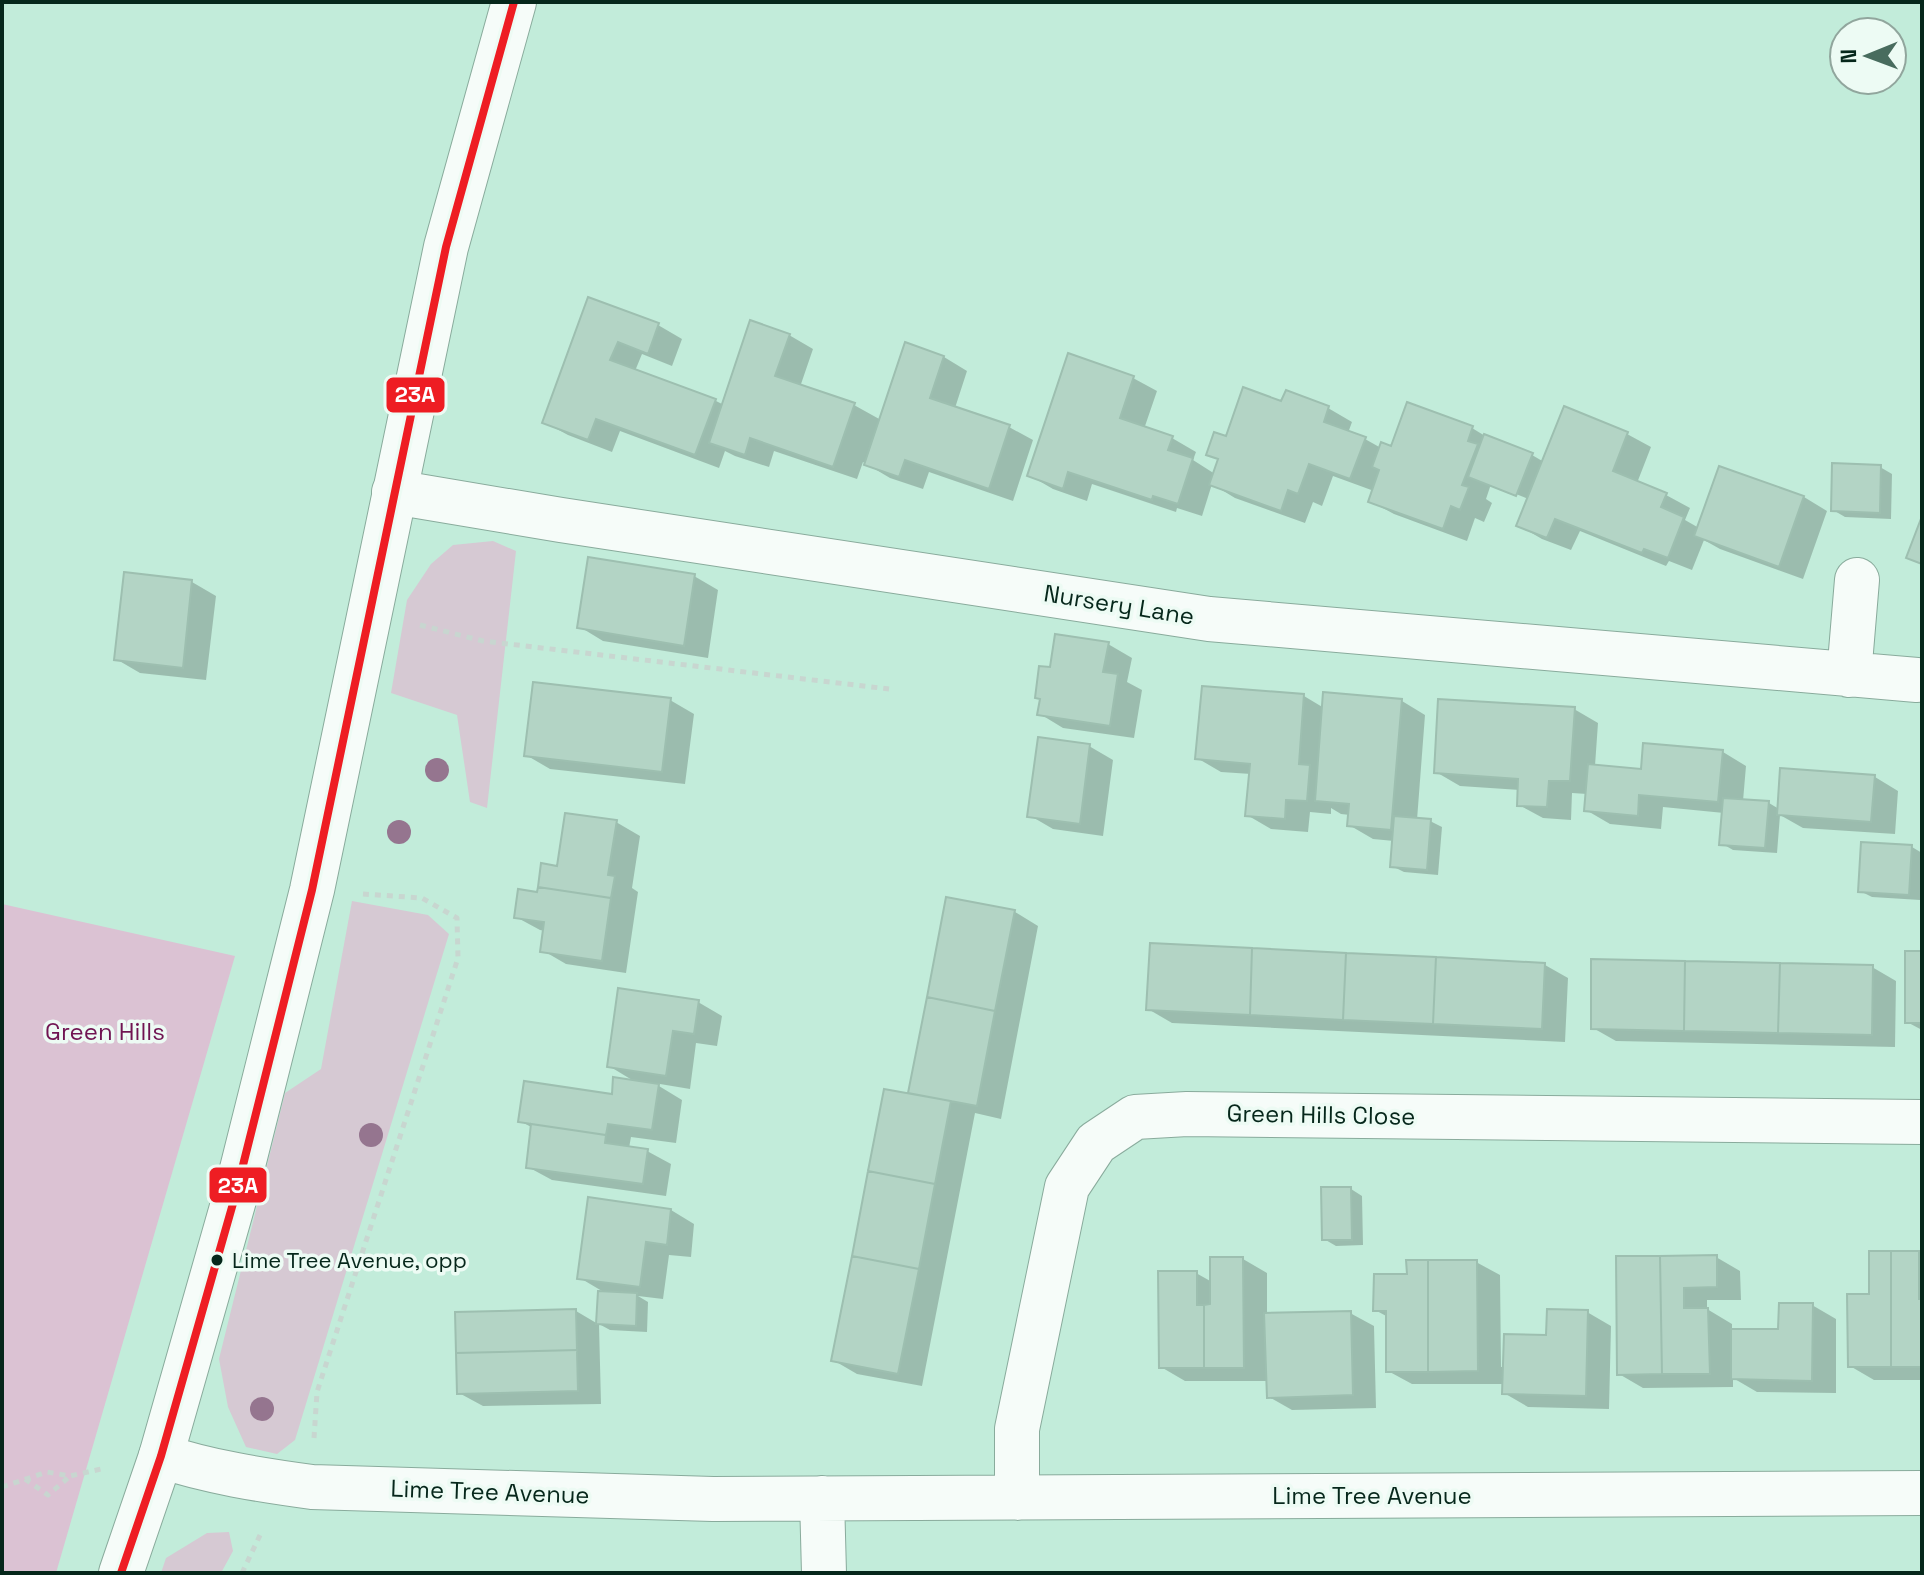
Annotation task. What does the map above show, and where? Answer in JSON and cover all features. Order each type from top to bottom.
[{"type":"street","points":[[121,1573],[161,1456],[236,1193],[312,890],[446,247],[514,2]]},
{"type":"street","name":"Nursery Lane","points":[[394,492],[1209,619],[1917,680]]},
{"type":"street","points":[[1849,675],[1857,580]]},
{"type":"street","name":"Green Hills Close","points":[[1017,1498],[1017,1429],[1067,1187],[1096,1143],[1135,1117],[1187,1114],[1922,1122]]},
{"type":"street","name":"Lime Tree Avenue","points":[[161,1456],[202,1467],[312,1487],[713,1499],[1922,1493]]},
{"type":"street","points":[[822,1498],[824,1573]]},
{"type":"path","points":[[369,612],[483,641],[889,689]]},
{"type":"path","points":[[312,890],[422,898],[457,918],[458,958],[317,1392],[312,1487]]},
{"type":"path","points":[[2,1487],[47,1472],[70,1476],[161,1456]]},
{"type":"path","points":[[25,1479],[48,1495],[70,1476]]},
{"type":"shaded area","points":[[493,541],[516,551],[487,808],[470,802],[457,715],[391,693],[407,600],[431,564],[453,545]]},
{"type":"shaded area","points":[[352,901],[428,915],[449,934],[295,1440],[277,1454],[246,1447],[228,1407],[219,1359],[285,1093],[321,1069]]},
{"type":"shaded area","points":[[229,1532],[233,1551],[221,1573],[161,1573],[166,1558],[207,1533]]},
{"type":"green space","name":"Green Hills","points":[[2,904],[235,956],[56,1573],[2,1573]]},
{"type":"building","points":[[588,297],[659,323],[648,354],[618,342],[610,360],[716,399],[695,455],[596,419],[588,440],[542,423]]},
{"type":"building","points":[[750,320],[790,334],[775,376],[855,403],[833,467],[750,438],[745,455],[709,443]]},
{"type":"building","points":[[905,342],[944,356],[930,398],[1010,425],[989,489],[905,460],[899,477],[864,465]]},
{"type":"building","points":[[1068,353],[1134,376],[1120,418],[1173,436],[1168,450],[1193,458],[1178,504],[1153,496],[1152,500],[1068,472],[1063,489],[1027,476]]},
{"type":"building","points":[[1243,387],[1281,401],[1286,390],[1329,406],[1324,422],[1366,437],[1350,479],[1309,464],[1298,494],[1288,490],[1281,511],[1209,485],[1218,459],[1206,455],[1214,432],[1226,436]]},
{"type":"building","points":[[1407,402],[1473,426],[1468,441],[1478,444],[1462,485],[1469,487],[1460,510],[1451,506],[1443,529],[1368,502],[1379,470],[1372,467],[1381,442],[1391,446]]},
{"type":"building","points":[[1564,406],[1628,432],[1613,471],[1667,493],[1661,507],[1684,517],[1668,558],[1644,549],[1642,553],[1555,519],[1547,538],[1516,526]]},
{"type":"building","points":[[1484,434],[1533,453],[1516,496],[1468,477]]},
{"type":"building","points":[[1832,463],[1881,465],[1880,513],[1831,511]]},
{"type":"building","points":[[1719,466],[1804,496],[1779,567],[1694,536]]},
{"type":"building","points":[[1922,516],[1922,564],[1906,558]]},
{"type":"building","points":[[588,557],[695,574],[684,646],[577,628]]},
{"type":"building","points":[[124,572],[192,580],[183,668],[114,660]]},
{"type":"building","points":[[1055,634],[1109,642],[1103,672],[1118,674],[1110,726],[1037,715],[1040,699],[1035,698],[1039,666],[1050,667]]},
{"type":"building","points":[[533,682],[671,698],[662,772],[524,756]]},
{"type":"building","points":[[1202,686],[1304,694],[1299,764],[1310,765],[1307,801],[1286,800],[1285,819],[1245,816],[1250,764],[1195,759]]},
{"type":"building","points":[[1323,692],[1402,699],[1391,830],[1347,826],[1349,804],[1315,801]]},
{"type":"building","points":[[1438,699],[1575,707],[1570,781],[1549,781],[1547,807],[1517,806],[1518,779],[1434,773]]},
{"type":"building","points":[[1038,737],[1090,744],[1080,824],[1027,817]]},
{"type":"building","points":[[1643,743],[1723,750],[1718,802],[1639,795],[1638,816],[1584,811],[1588,764],[1641,769]]},
{"type":"building","points":[[1780,768],[1875,775],[1871,822],[1777,815]]},
{"type":"building","points":[[1723,798],[1769,801],[1765,848],[1719,845]]},
{"type":"building","points":[[565,813],[617,820],[608,875],[615,876],[611,898],[538,887],[541,863],[557,866]]},
{"type":"building","points":[[1394,816],[1431,819],[1427,870],[1390,867]]},
{"type":"building","points":[[1861,842],[1912,845],[1909,895],[1858,892]]},
{"type":"building","points":[[538,887],[611,898],[602,961],[540,952],[544,922],[514,918],[518,889],[537,892]]},
{"type":"building","points":[[946,897],[1015,910],[995,1011],[927,997]]},
{"type":"building","points":[[1150,943],[1252,948],[1250,1015],[1146,1010]]},
{"type":"building","points":[[1252,948],[1346,953],[1343,1020],[1250,1015]]},
{"type":"building","points":[[1905,951],[1922,951],[1922,1023],[1905,1023]]},
{"type":"building","points":[[1346,953],[1436,957],[1433,1024],[1343,1020]]},
{"type":"building","points":[[1436,957],[1545,963],[1542,1029],[1433,1024]]},
{"type":"building","points":[[1591,959],[1685,961],[1684,1031],[1591,1029]]},
{"type":"building","points":[[1685,961],[1780,963],[1778,1033],[1684,1031]]},
{"type":"building","points":[[1780,963],[1873,965],[1872,1035],[1778,1033]]},
{"type":"building","points":[[618,988],[699,1000],[694,1034],[673,1031],[666,1076],[607,1067]]},
{"type":"building","points":[[927,997],[995,1011],[977,1106],[908,1093]]},
{"type":"building","points":[[613,1077],[659,1084],[652,1130],[608,1124],[606,1135],[518,1122],[524,1081],[612,1094]]},
{"type":"building","points":[[884,1089],[951,1101],[935,1184],[868,1171]]},
{"type":"building","points":[[531,1124],[606,1135],[605,1143],[648,1149],[643,1184],[526,1168]]},
{"type":"building","points":[[868,1171],[935,1184],[919,1269],[852,1256]]},
{"type":"building","points":[[1321,1187],[1351,1187],[1352,1240],[1322,1240]]},
{"type":"building","points":[[588,1197],[671,1209],[667,1245],[646,1242],[640,1287],[577,1279]]},
{"type":"building","points":[[1869,1251],[1891,1251],[1891,1367],[1848,1367],[1847,1294],[1869,1294]]},
{"type":"building","points":[[1891,1251],[1919,1251],[1922,1367],[1891,1367]]},
{"type":"building","points":[[1717,1255],[1717,1287],[1684,1288],[1684,1308],[1708,1308],[1710,1374],[1662,1374],[1660,1256]]},
{"type":"building","points":[[852,1256],[919,1269],[898,1374],[831,1361]]},
{"type":"building","points":[[1616,1256],[1660,1256],[1662,1374],[1617,1375]]},
{"type":"building","points":[[1210,1257],[1243,1257],[1244,1368],[1204,1368],[1204,1305],[1210,1304]]},
{"type":"building","points":[[1406,1260],[1428,1260],[1428,1372],[1386,1372],[1386,1311],[1373,1311],[1374,1274],[1407,1274]]},
{"type":"building","points":[[1428,1260],[1477,1260],[1478,1371],[1428,1372]]},
{"type":"building","points":[[1158,1271],[1197,1271],[1197,1305],[1204,1305],[1204,1368],[1159,1368]]},
{"type":"building","points":[[598,1291],[637,1293],[636,1326],[596,1324]]},
{"type":"building","points":[[1779,1303],[1813,1303],[1812,1381],[1731,1379],[1731,1329],[1778,1329]]},
{"type":"building","points":[[576,1309],[577,1350],[456,1353],[455,1312]]},
{"type":"building","points":[[1547,1309],[1588,1310],[1586,1396],[1502,1394],[1504,1334],[1546,1335]]},
{"type":"building","points":[[1351,1311],[1353,1395],[1267,1398],[1264,1313]]},
{"type":"building","points":[[577,1350],[578,1391],[457,1394],[456,1353]]},
{"type":"transit line","name":"23A","points":[[121,1573],[161,1456],[236,1193],[312,890],[446,247],[514,2]]},
{"type":"place","name":"Lime Tree Avenue, opp","points":[[217,1260]]}]
